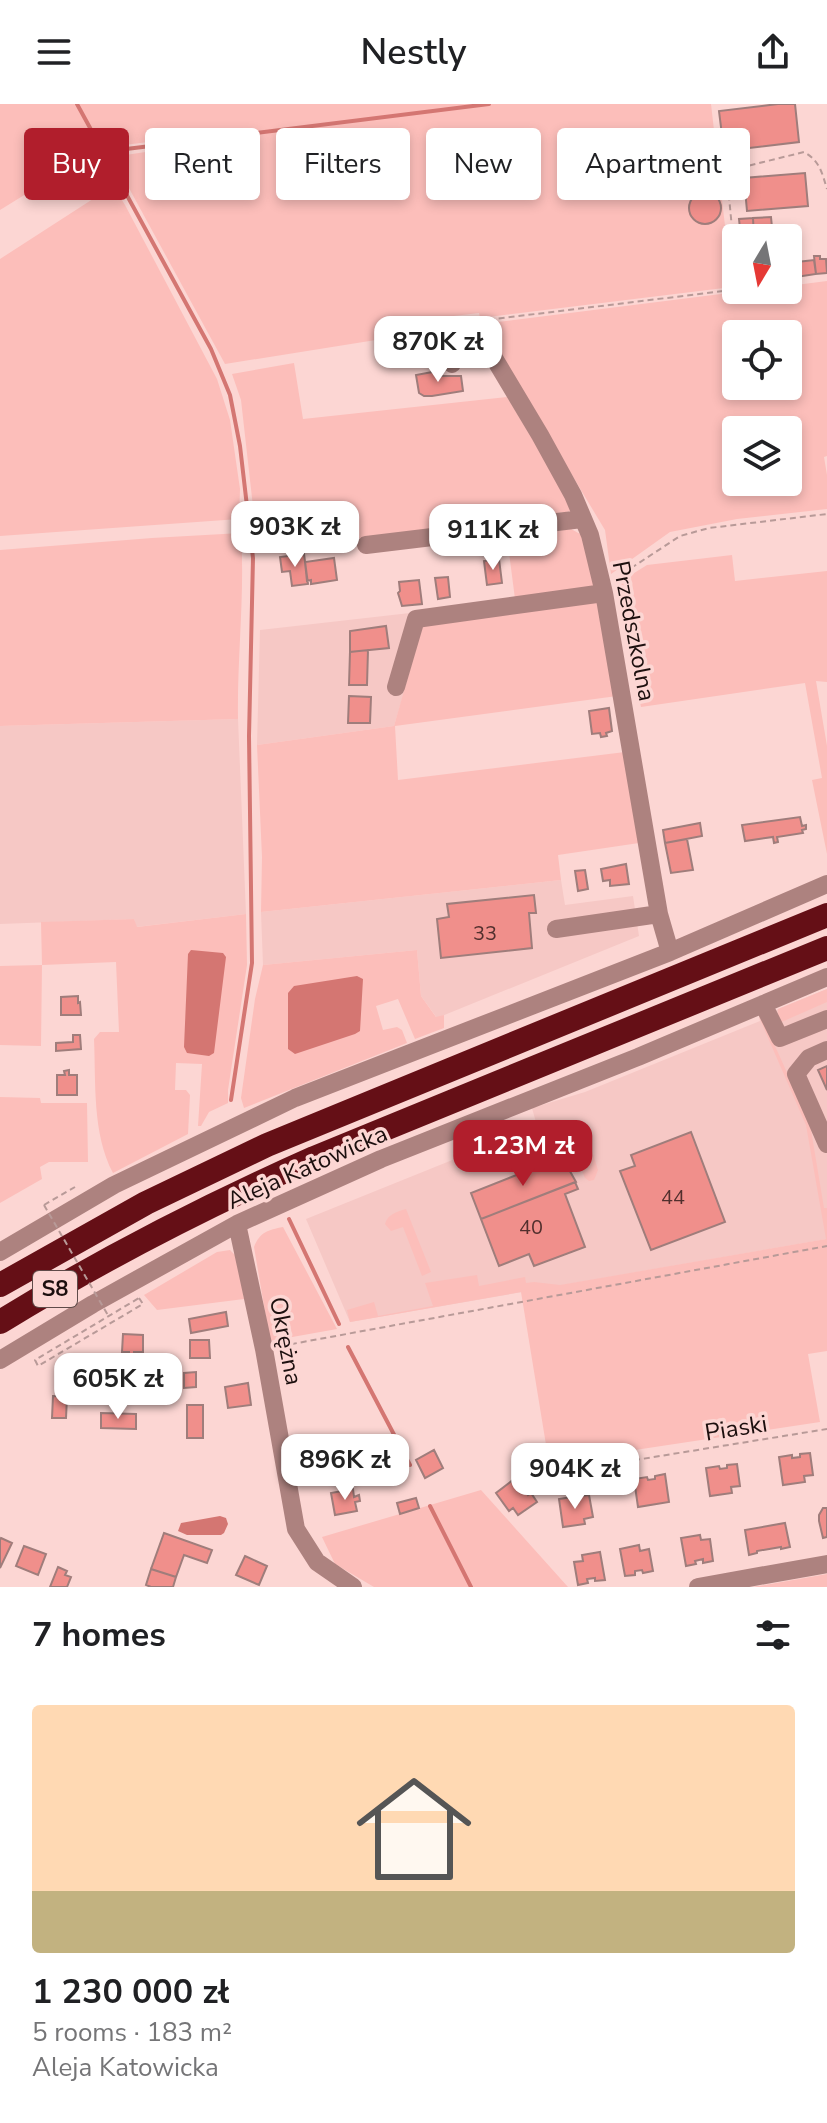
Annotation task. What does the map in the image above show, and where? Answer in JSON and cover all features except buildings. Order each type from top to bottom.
[{"type":"highway","name":"S8","points":[[0,1285],[146,1203],[279,1139],[827,915]]},
{"type":"highway","name":"S8","points":[[0,1322],[110,1257],[256,1183],[827,948]]},
{"type":"street","name":"Przedszkolna","points":[[452,364],[457,352],[485,343],[573,495],[590,535],[604,593],[659,914],[670,952]]},
{"type":"street","points":[[366,545],[582,519]]},
{"type":"street","points":[[396,687],[416,619],[604,593]]},
{"type":"street","points":[[0,1252],[114,1185],[295,1098],[670,952],[827,884]]},
{"type":"street","points":[[556,929],[659,914]]},
{"type":"street","name":"Aleja Katowicka","points":[[0,1360],[237,1224],[381,1159],[638,1057],[827,977]]},
{"type":"street","points":[[763,1004],[827,1144]]},
{"type":"street","points":[[780,1038],[827,1019]]},
{"type":"street","points":[[796,1074],[809,1058],[827,1050]]},
{"type":"street","name":"Okrężna","points":[[237,1224],[264,1349],[296,1529],[317,1562],[353,1587]]},
{"type":"street","points":[[698,1587],[827,1564]]},
{"type":"path","points":[[732,224],[727,176],[735,169],[804,152],[820,166],[827,189]]},
{"type":"path","points":[[478,321],[722,291]]},
{"type":"path","points":[[604,593],[625,572],[680,536],[709,528],[827,514]]},
{"type":"path","points":[[75,1187],[44,1205],[109,1317]]},
{"type":"path","points":[[264,1349],[827,1246]]},
{"type":"path","points":[[139,1298],[143,1304],[38,1366],[35,1360],[109,1317],[139,1298]]},
{"type":"path","name":"Piaski","points":[[555,1473],[827,1429]]},
{"type":"shaded area","points":[[0,104],[711,104],[714,128],[557,128],[557,200],[722,200],[725,224],[722,224],[722,288],[480,318],[479,313],[377,325],[382,339],[225,364],[129,188],[129,154],[145,152],[145,200],[260,200],[260,128],[145,128],[145,142],[129,144],[129,128],[24,128],[24,195],[0,210]]},
{"type":"shaded area","points":[[91,200],[122,200],[217,379],[230,420],[240,489],[239,519],[0,536],[0,259]]},
{"type":"shaded area","points":[[827,281],[827,456],[824,457],[827,509],[737,519],[670,532],[611,574],[605,530],[481,324],[722,294],[722,304],[802,304],[802,284]]},
{"type":"shaded area","points":[[294,363],[303,419],[507,397],[559,482],[573,511],[258,551],[241,400],[232,374]]},
{"type":"shaded area","points":[[571,529],[582,535],[596,587],[515,599],[507,537]]},
{"type":"shaded area","points":[[241,533],[238,719],[0,726],[0,550]]},
{"type":"shaded area","points":[[732,555],[735,581],[827,571],[827,682],[816,681],[827,746],[827,854],[812,780],[822,778],[805,683],[641,707],[615,585],[647,565]]},
{"type":"shaded area","points":[[595,599],[601,604],[617,696],[395,726],[398,780],[625,752],[639,843],[558,855],[561,880],[261,912],[257,745],[394,726],[423,624]]},
{"type":"shaded area","points":[[410,613],[391,686],[406,686],[394,726],[257,745],[260,630]]},
{"type":"shaded area","points":[[238,719],[246,914],[136,927],[134,919],[0,924],[0,726]]},
{"type":"shaded area","points":[[561,880],[565,905],[633,896],[639,936],[437,1018],[421,996],[417,950],[263,965],[261,912]]},
{"type":"shaded area","points":[[246,914],[247,965],[228,1103],[209,1112],[198,1126],[202,1064],[176,1063],[175,1090],[186,1090],[190,1095],[188,1134],[113,1173],[98,1125],[94,1039],[100,1032],[119,1032],[116,962],[42,965],[41,922],[134,919],[137,927]]},
{"type":"shaded area","points":[[191,950],[223,953],[226,957],[214,1053],[209,1056],[187,1053],[184,1047],[188,954]]},
{"type":"shaded area","points":[[417,950],[421,996],[436,1017],[444,1015],[444,1028],[415,1039],[398,999],[376,1006],[383,1030],[397,1027],[402,1030],[407,1043],[244,1108],[241,1098],[263,965]]},
{"type":"shaded area","points":[[42,965],[41,1046],[0,1045],[0,966]]},
{"type":"shaded area","points":[[357,976],[363,979],[360,1031],[295,1054],[288,1049],[288,993],[294,986]]},
{"type":"shaded area","points":[[827,989],[827,1239],[350,1322],[306,1219],[537,1126],[532,1108],[585,1092],[760,1021],[759,1017]]},
{"type":"shaded area","points":[[827,989],[827,1002],[777,1024],[778,1009]]},
{"type":"shaded area","points":[[759,1017],[767,1028],[810,1124],[824,1208],[827,1208],[827,1351],[808,1354],[820,1422],[549,1463],[521,1292],[350,1322],[347,1310],[374,1302],[378,1316],[433,1306],[425,1283],[477,1275],[479,1286],[525,1277],[526,1283],[560,1285],[826,1239],[806,1125]]},
{"type":"shaded area","points":[[0,1097],[40,1098],[41,1103],[87,1103],[88,1162],[49,1162],[40,1167],[42,1179],[0,1203]]},
{"type":"shaded area","points":[[577,1140],[586,1143],[592,1151],[598,1170],[594,1180],[585,1178],[570,1143]]},
{"type":"shaded area","points":[[406,1209],[431,1272],[422,1276],[403,1227],[391,1231],[385,1224],[390,1216]]},
{"type":"shaded area","points":[[283,1227],[337,1329],[270,1341],[254,1247],[265,1232]]},
{"type":"shaded area","points":[[230,1250],[237,1257],[244,1299],[157,1310],[144,1295],[217,1252]]},
{"type":"shaded area","points":[[481,1490],[568,1587],[374,1587],[335,1564],[322,1537]]},
{"type":"shaded area","points":[[220,1516],[226,1518],[228,1524],[221,1535],[187,1535],[178,1531],[181,1523]]},
{"type":"shaded area","points":[[827,1574],[827,1587],[753,1587]]},
{"type":"waterway","points":[[77,104],[211,349],[230,395],[240,446],[253,558],[249,736],[252,963],[231,1100]]},
{"type":"waterway","points":[[129,149],[489,104]]},
{"type":"waterway","points":[[289,1219],[339,1324]]},
{"type":"waterway","points":[[348,1347],[410,1465]]},
{"type":"waterway","points":[[430,1506],[471,1587]]}]
